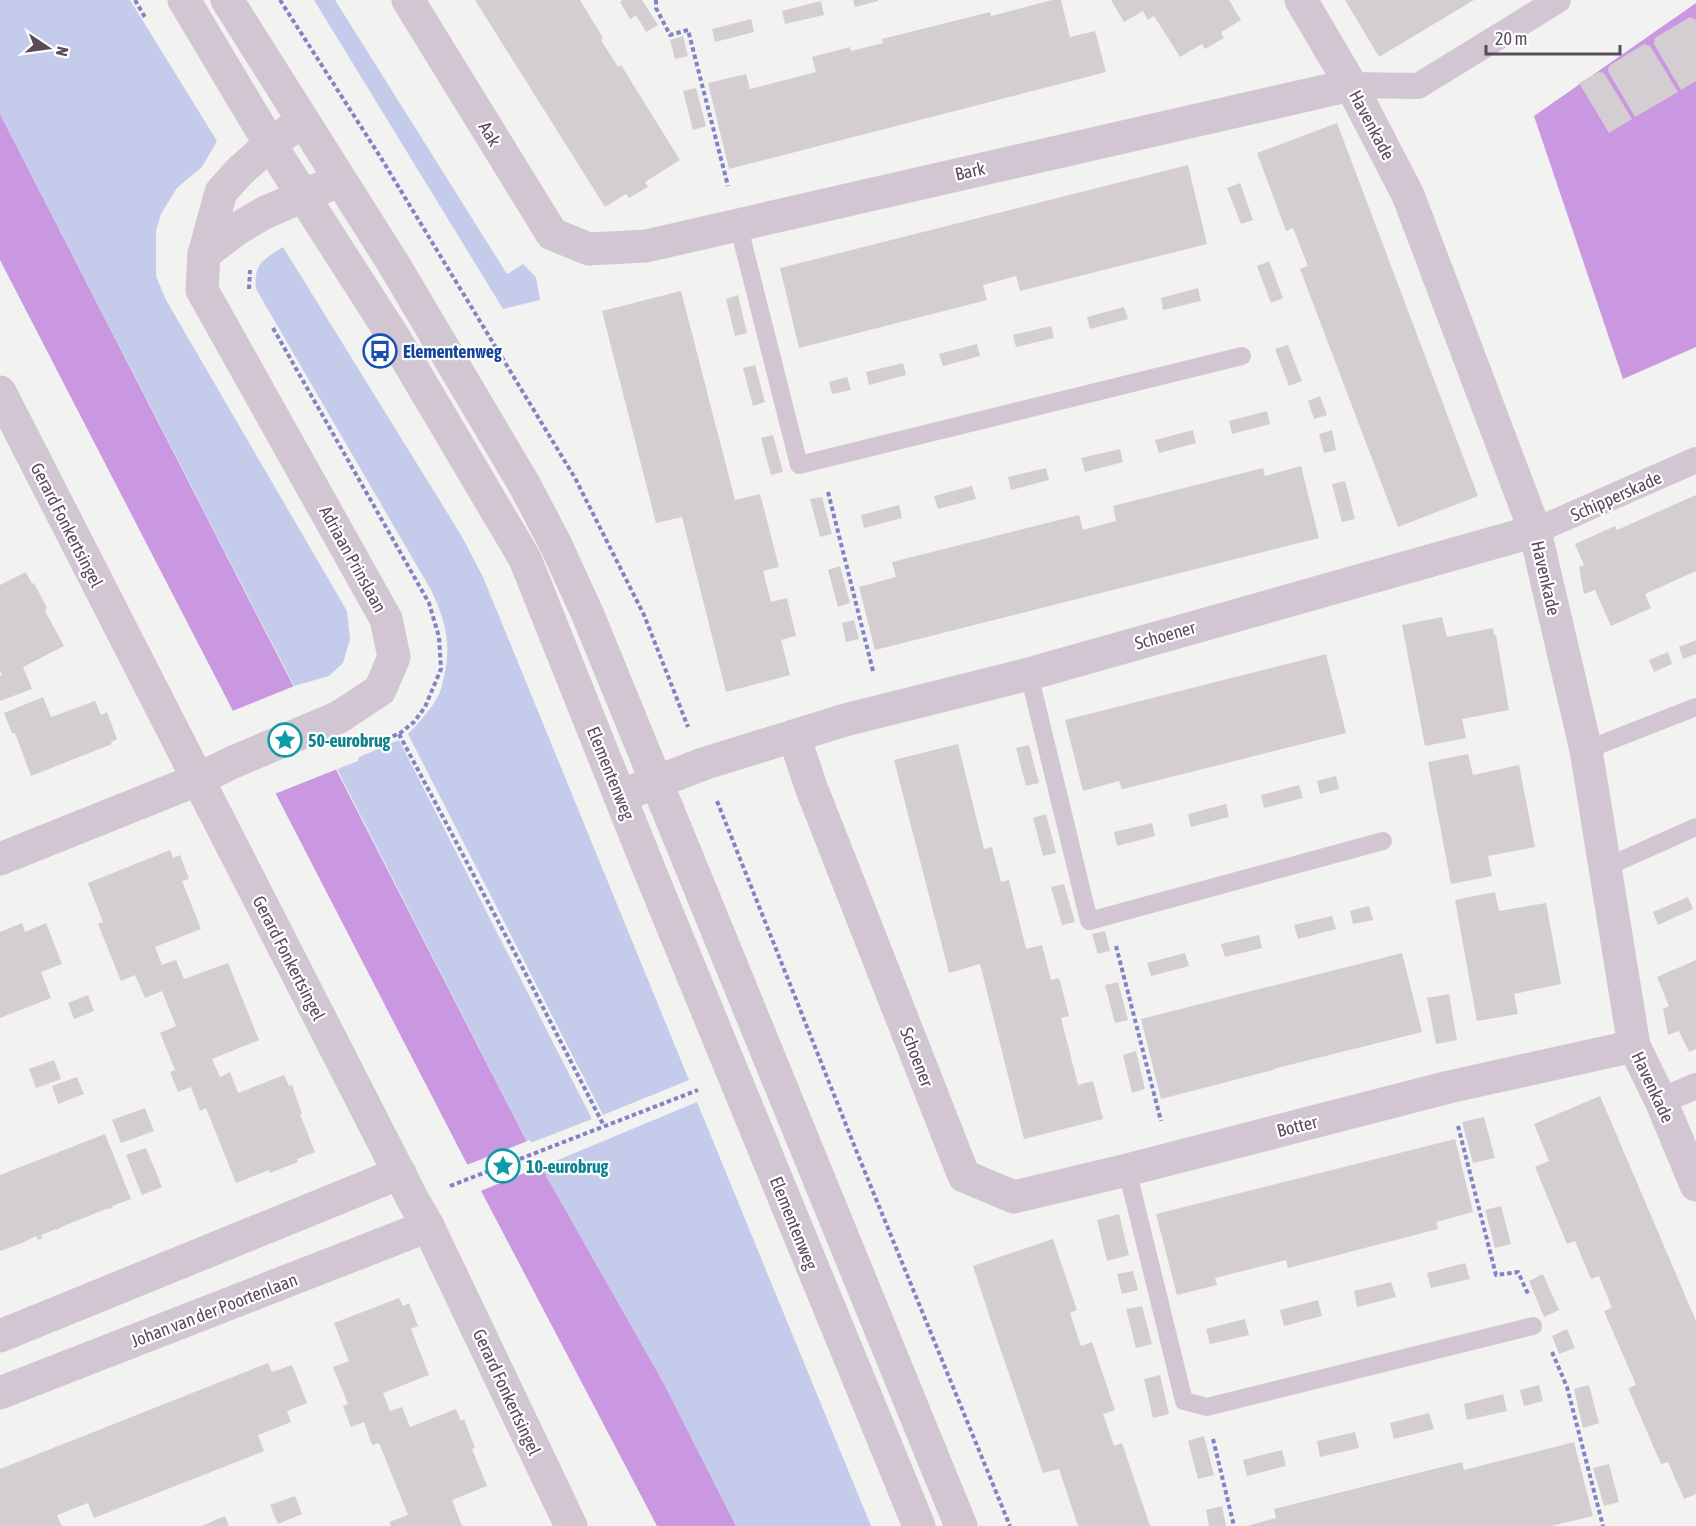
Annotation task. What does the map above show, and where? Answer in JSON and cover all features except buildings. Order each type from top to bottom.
[{"type":"street","name":"Elementenweg","points":[[183,0],[270,144],[395,339],[525,560],[919,1526]]},
{"type":"street","points":[[227,0],[393,263],[524,484],[556,545],[588,615],[961,1526]]},
{"type":"street","name":"Aak","points":[[408,0],[552,234],[589,249]]},
{"type":"street","name":"Havenkade","points":[[1301,0],[1351,85],[1408,195],[1535,531],[1586,750],[1634,1046],[1661,1101],[1696,1185]]},
{"type":"street","points":[[1351,85],[1418,86],[1558,0]]},
{"type":"street","name":"Bark","points":[[589,249],[646,246],[1351,85]]},
{"type":"street","name":"Adriaan Prinslaan","points":[[0,859],[197,780],[339,717],[380,690],[394,657],[386,619],[202,290],[204,254],[221,192],[270,144],[303,121]]},
{"type":"street","points":[[204,254],[237,229],[264,213],[340,180]]},
{"type":"street","name":"Gerard Fonkertsingel","points":[[0,392],[197,780],[428,1226],[571,1526]]},
{"type":"street","name":"Schipperskade","points":[[1535,531],[1696,460]]},
{"type":"street","name":"Schoener","points":[[620,796],[703,764],[794,735],[883,710],[1029,674],[1535,531]]},
{"type":"street","name":"Schoener","points":[[794,735],[811,787],[964,1176]]},
{"type":"street","name":"Botter","points":[[964,1176],[1014,1197],[1449,1087],[1634,1046]]},
{"type":"street","points":[[1661,1101],[1696,1086]]},
{"type":"street","points":[[0,1336],[400,1173]]},
{"type":"street","name":"Johan van der Poortenlaan","points":[[0,1393],[428,1226]]},
{"type":"lane","points":[[738,224],[799,465],[1242,356]]},
{"type":"lane","points":[[1029,674],[1089,921],[1383,841]]},
{"type":"lane","points":[[1586,750],[1696,707]]},
{"type":"lane","points":[[1604,868],[1696,827]]},
{"type":"lane","points":[[1127,1170],[1184,1401],[1207,1407],[1533,1326]]},
{"type":"path","points":[[135,0],[148,20]]},
{"type":"path","points":[[656,0],[656,8],[670,35],[688,30],[738,224]]},
{"type":"path","points":[[820,459],[883,710]]},
{"type":"path","points":[[399,734],[604,1126]]},
{"type":"path","points":[[1108,916],[1162,1126],[1174,1158]]},
{"type":"path","points":[[445,1188],[699,1089]]},
{"type":"path","points":[[1207,1407],[1234,1526]]},
{"type":"shaded area","points":[[0,0],[130,0],[217,141],[202,167],[177,188],[161,214],[156,231],[156,276],[166,300],[347,611],[350,639],[343,663],[329,676],[294,686],[0,114]]},
{"type":"shaded area","points":[[314,0],[335,0],[507,274],[523,264],[536,277],[540,300],[503,309]]},
{"type":"shaded area","points":[[1696,3],[1696,347],[1623,379],[1534,116]]},
{"type":"shaded area","points":[[0,114],[528,1144],[663,1382],[736,1526],[657,1526],[468,1166],[0,260]]},
{"type":"shaded area","points":[[283,247],[461,535],[483,577],[689,1080],[603,1115],[408,734],[429,710],[442,687],[447,653],[446,632],[431,590],[256,289],[256,274],[261,263]]},
{"type":"shaded area","points":[[399,740],[592,1119],[528,1144],[337,769]]},
{"type":"shaded area","points":[[697,1102],[871,1526],[736,1526],[663,1382],[541,1167]]},
{"type":"pier","name":"50-eurobrug","points":[[297,685],[340,768],[272,795],[230,712]]},
{"type":"pier","points":[[530,1140],[544,1165],[478,1192],[464,1166]]},
{"type":"place","name":"Elementenweg","points":[[380,351]]},
{"type":"place","name":"50-eurobrug","points":[[285,740]]},
{"type":"place","name":"10-eurobrug","points":[[503,1166]]}]
